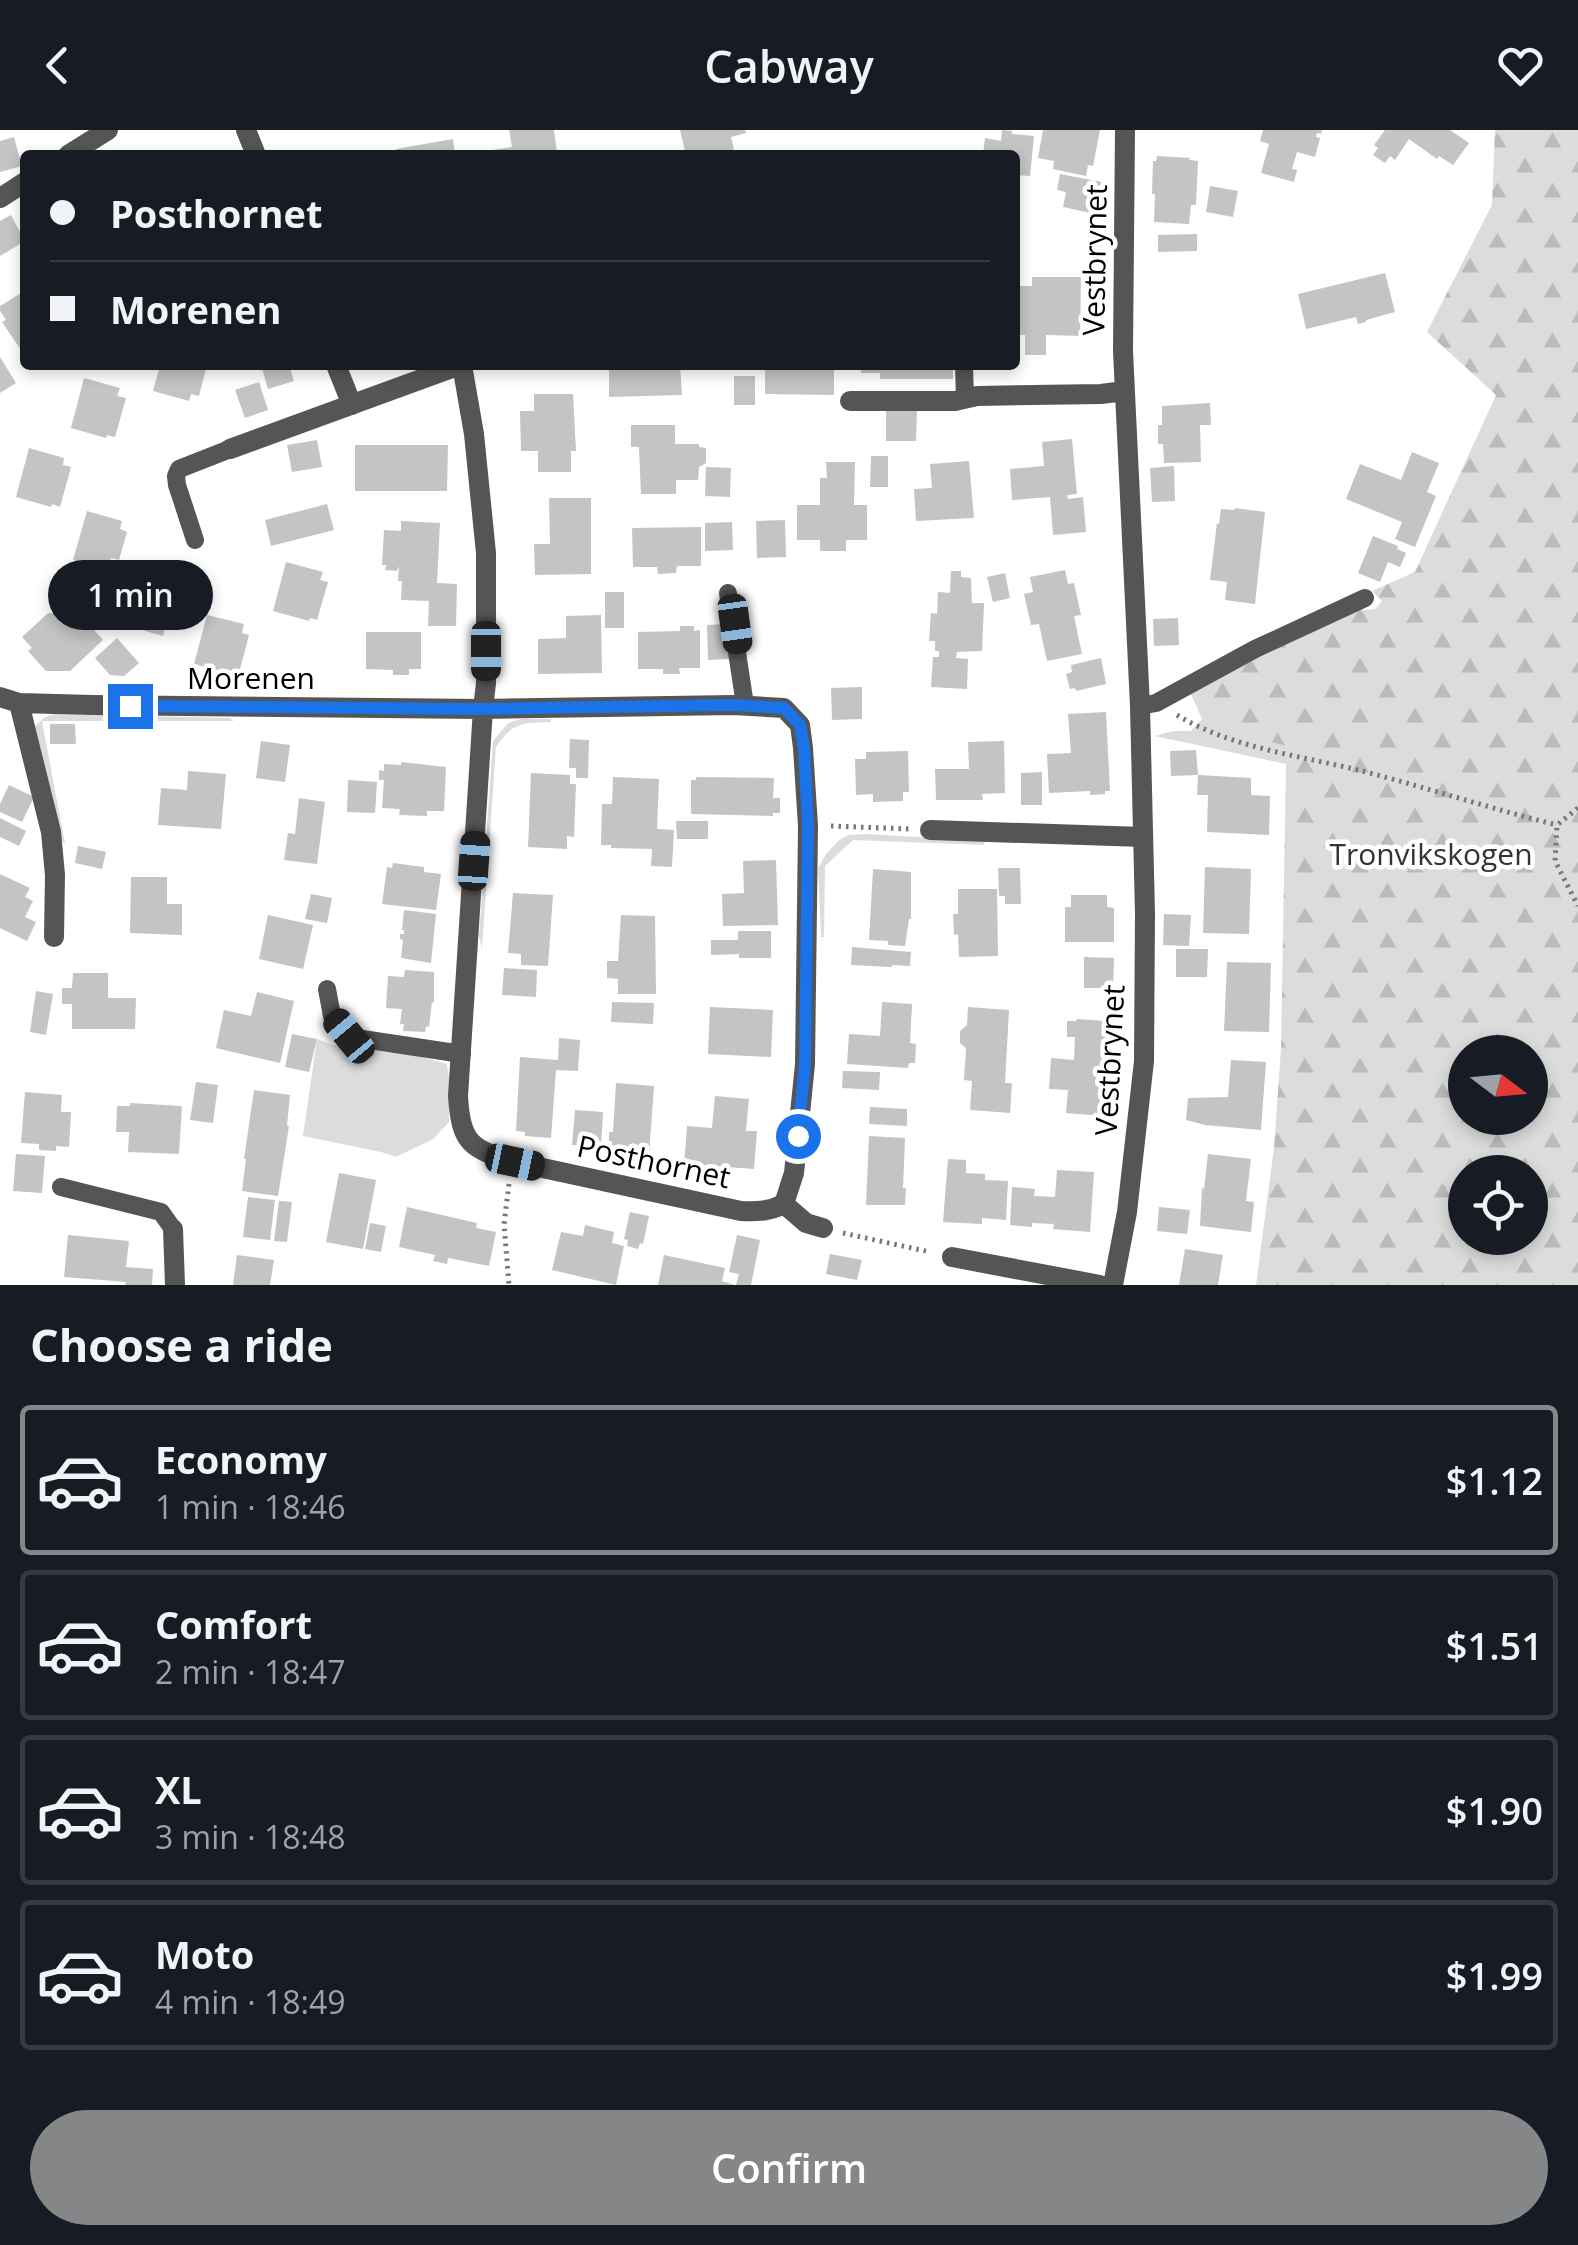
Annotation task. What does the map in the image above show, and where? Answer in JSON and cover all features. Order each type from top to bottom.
[{"type":"street","points":[[76,150],[108,130]]},
{"type":"street","name":"Vestbrynet","points":[[1113,1285],[1127,1212],[1144,1061],[1142,836],[1148,704],[1124,392],[1125,130]]},
{"type":"street","points":[[338,370],[352,405]]},
{"type":"street","points":[[230,449],[447,370]]},
{"type":"street","points":[[462,370],[474,434],[486,552],[483,709]]},
{"type":"street","points":[[850,401],[955,401],[977,396],[1124,392]]},
{"type":"street","name":"Morenen","points":[[54,936],[51,832],[10,700],[168,707],[784,708],[800,725],[808,826]]},
{"type":"street","name":"Posthornet","points":[[483,709],[458,1096],[460,1121],[471,1144],[515,1162],[742,1211],[773,1210],[784,1204]]},
{"type":"street","points":[[808,826],[805,1064],[794,1173],[784,1204],[806,1222],[823,1228]]},
{"type":"street","points":[[930,830],[1142,836]]},
{"type":"street","points":[[173,1228],[174,1285]]},
{"type":"street","points":[[952,1256],[1100,1285]]},
{"type":"lane","points":[[964,370],[965,399]]},
{"type":"lane","points":[[195,540],[177,485],[178,469],[230,449]]},
{"type":"lane","points":[[728,593],[745,705]]},
{"type":"lane","points":[[1148,704],[1365,598]]},
{"type":"lane","points":[[326,988],[332,1016],[349,1036],[462,1054]]},
{"type":"lane","points":[[62,1187],[161,1212],[173,1228]]},
{"type":"path","points":[[1148,704],[1196,727],[1286,755],[1361,771],[1557,825]]},
{"type":"path","points":[[1578,808],[1557,825],[1555,861],[1578,906]]},
{"type":"path","points":[[808,826],[930,830]]},
{"type":"path","points":[[509,1285],[504,1212],[515,1162]]},
{"type":"path","points":[[823,1228],[952,1256]]},
{"type":"green space","name":"Tronvikskogen","points":[[1495,130],[1578,130],[1578,1285],[1256,1285],[1274,1148],[1281,1048],[1286,764],[1291,748],[1202,719],[1191,694],[1216,677],[1343,612],[1375,609],[1382,601],[1372,591],[1415,572],[1496,395],[1427,332],[1492,205]]},
{"type":"green space","points":[[54,714],[234,721],[42,721],[65,844],[60,839],[34,727],[45,717]]},
{"type":"green space","points":[[521,719],[551,722],[519,726],[496,747],[482,949],[479,936],[493,741],[508,723]]},
{"type":"green space","points":[[1202,719],[1291,748],[1286,764],[1155,736],[1191,731]]},
{"type":"green space","points":[[848,835],[985,841],[984,845],[853,840],[825,866],[821,937],[818,868],[838,841]]},
{"type":"green space","points":[[317,1039],[447,1064],[449,1122],[433,1139],[396,1157],[303,1136]]},
{"type":"building","points":[[509,130],[554,130],[557,150],[492,150],[512,147]]},
{"type":"building","points":[[680,130],[746,133],[731,137],[732,150],[685,150]]},
{"type":"building","points":[[1002,130],[1034,136],[1030,176],[1020,175],[1020,150],[984,150],[985,138],[1001,141]]},
{"type":"building","points":[[1043,130],[1100,130],[1093,166],[1088,165],[1086,176],[1053,169],[1054,161],[1038,158]]},
{"type":"building","points":[[1263,130],[1322,130],[1317,133],[1320,138],[1315,157],[1297,152],[1292,169],[1297,170],[1294,182],[1261,173],[1269,144],[1260,141]]},
{"type":"building","points":[[1385,130],[1450,130],[1469,143],[1453,165],[1409,139],[1395,160],[1390,156],[1385,163],[1373,155],[1378,148],[1374,145]]},
{"type":"building","points":[[14,137],[20,167],[0,172],[0,141]]},
{"type":"building","points":[[453,139],[454,150],[396,150]]},
{"type":"building","points":[[1157,156],[1198,161],[1196,205],[1191,205],[1189,224],[1154,222],[1153,161]]},
{"type":"building","points":[[1060,174],[1102,182],[1095,214],[1063,207],[1066,192],[1057,190]]},
{"type":"building","points":[[1210,186],[1238,191],[1233,217],[1206,212]]},
{"type":"building","points":[[11,215],[20,232],[20,244],[0,256],[0,221]]},
{"type":"building","points":[[1197,234],[1197,251],[1158,252],[1158,235]]},
{"type":"building","points":[[1385,273],[1395,312],[1358,324],[1356,317],[1306,329],[1298,294]]},
{"type":"building","points":[[1032,277],[1081,277],[1080,336],[1046,335],[1046,355],[1025,355],[1025,335],[1020,335],[1020,286],[1032,286]]},
{"type":"building","points":[[20,294],[20,349],[2,322],[6,320],[0,306]]},
{"type":"building","points":[[0,357],[16,383],[0,393]]},
{"type":"building","points":[[159,370],[206,370],[199,396],[191,394],[189,401],[153,391]]},
{"type":"building","points":[[262,370],[291,370],[294,381],[268,389]]},
{"type":"building","points":[[609,370],[680,370],[682,395],[609,397]]},
{"type":"building","points":[[765,370],[834,370],[834,395],[765,394]]},
{"type":"building","points":[[953,370],[953,379],[880,379],[880,373],[861,373]]},
{"type":"building","points":[[734,376],[755,376],[755,405],[734,405]]},
{"type":"building","points":[[84,378],[120,388],[117,396],[126,398],[115,437],[71,428]]},
{"type":"building","points":[[259,382],[268,410],[245,418],[235,390]]},
{"type":"building","points":[[534,394],[573,394],[576,451],[571,451],[571,472],[538,472],[538,451],[521,451],[520,411],[534,411]]},
{"type":"building","points":[[1210,403],[1211,425],[1200,425],[1201,462],[1164,463],[1163,444],[1158,444],[1162,406]]},
{"type":"building","points":[[886,411],[917,411],[916,441],[886,441]]},
{"type":"building","points":[[631,425],[675,425],[675,444],[699,444],[706,448],[706,463],[699,467],[698,480],[676,480],[676,494],[641,494],[639,447],[631,447]]},
{"type":"building","points":[[1072,439],[1077,494],[1067,495],[1068,499],[1083,497],[1086,532],[1053,535],[1050,497],[1012,500],[1010,469],[1044,466],[1042,442]]},
{"type":"building","points":[[317,440],[322,467],[292,472],[287,445]]},
{"type":"building","points":[[355,445],[448,445],[447,491],[355,491]]},
{"type":"building","points":[[29,448],[64,458],[63,465],[71,467],[60,507],[16,497]]},
{"type":"building","points":[[1412,452],[1439,463],[1427,492],[1436,496],[1415,547],[1395,539],[1402,522],[1346,499],[1360,464],[1401,480]]},
{"type":"building","points":[[871,456],[888,456],[888,487],[870,487]]},
{"type":"building","points":[[969,461],[974,518],[916,521],[914,489],[932,488],[930,464]]},
{"type":"building","points":[[826,462],[855,462],[854,505],[867,505],[867,540],[846,540],[846,551],[820,551],[820,540],[797,540],[797,505],[820,505],[820,478],[827,478]]},
{"type":"building","points":[[1174,466],[1175,501],[1152,502],[1150,468]]},
{"type":"building","points":[[706,467],[731,468],[730,497],[705,496]]},
{"type":"building","points":[[549,498],[591,498],[591,574],[535,575],[534,544],[550,544]]},
{"type":"building","points":[[327,504],[334,530],[271,546],[265,520]]},
{"type":"building","points":[[1221,509],[1265,512],[1255,604],[1225,600],[1227,582],[1210,580]]},
{"type":"building","points":[[87,511],[122,521],[120,529],[127,532],[119,560],[111,558],[108,570],[73,560]]},
{"type":"building","points":[[785,520],[786,557],[757,558],[756,521]]},
{"type":"building","points":[[401,521],[440,523],[437,583],[457,584],[456,626],[428,626],[429,601],[401,600],[399,566],[397,571],[385,570],[386,565],[382,565],[384,530],[401,531]]},
{"type":"building","points":[[732,522],[733,550],[705,551],[705,523]]},
{"type":"building","points":[[701,527],[701,566],[677,566],[676,573],[658,574],[657,567],[633,567],[632,528]]},
{"type":"building","points":[[1373,536],[1406,553],[1400,567],[1388,562],[1380,582],[1358,573]]},
{"type":"building","points":[[286,562],[323,572],[320,580],[328,582],[317,620],[273,611]]},
{"type":"building","points":[[1065,570],[1068,584],[1074,583],[1081,615],[1074,616],[1082,654],[1047,661],[1039,624],[1031,625],[1024,594],[1033,592],[1030,577]]},
{"type":"building","points":[[951,571],[961,571],[961,577],[971,578],[972,603],[984,603],[982,651],[957,652],[956,658],[968,659],[967,689],[931,687],[933,657],[939,657],[939,651],[935,651],[935,641],[929,641],[931,613],[937,614],[938,592],[950,593]]},
{"type":"building","points":[[1005,573],[1010,598],[993,602],[987,577]]},
{"type":"building","points":[[142,577],[177,587],[175,595],[183,597],[175,624],[167,621],[163,636],[128,626]]},
{"type":"building","points":[[605,592],[624,592],[624,628],[605,628]]},
{"type":"building","points":[[70,603],[103,640],[70,671],[46,671],[28,651],[32,648],[22,637],[48,613],[58,614]]},
{"type":"building","points":[[207,615],[244,624],[242,633],[249,635],[239,673],[194,664]]},
{"type":"building","points":[[601,615],[602,673],[538,674],[538,639],[566,638],[566,616]]},
{"type":"building","points":[[1178,618],[1179,645],[1154,646],[1153,619]]},
{"type":"building","points":[[728,624],[729,659],[708,660],[707,625]]},
{"type":"building","points":[[680,626],[700,630],[700,668],[679,668],[680,674],[638,669],[638,632],[680,631]]},
{"type":"building","points":[[366,632],[421,632],[421,669],[409,669],[409,675],[393,675],[393,670],[366,669]]},
{"type":"building","points":[[117,638],[139,663],[124,676],[110,675],[95,658]]},
{"type":"building","points":[[1101,658],[1106,684],[1070,689],[1066,674],[1072,672],[1071,665]]},
{"type":"building","points":[[862,687],[862,719],[832,720],[831,688]]},
{"type":"building","points":[[1106,712],[1110,791],[1090,795],[1090,791],[1049,793],[1047,754],[1071,753],[1068,714]]},
{"type":"building","points":[[50,724],[75,724],[76,744],[50,744]]},
{"type":"building","points":[[570,739],[589,740],[588,778],[576,778],[576,768],[569,768]]},
{"type":"building","points":[[261,741],[290,745],[285,782],[256,778]]},
{"type":"building","points":[[1004,741],[1005,793],[982,794],[983,800],[936,800],[935,769],[969,769],[968,742]]},
{"type":"building","points":[[1196,750],[1198,775],[1171,776],[1170,751]]},
{"type":"building","points":[[908,751],[909,792],[903,792],[903,801],[873,802],[873,794],[856,795],[855,759],[866,759],[866,752]]},
{"type":"building","points":[[384,764],[446,767],[444,811],[427,811],[427,816],[399,815],[400,809],[382,808],[384,780],[379,780],[379,770],[384,771]]},
{"type":"building","points":[[188,771],[226,774],[221,829],[158,825],[161,788],[187,790]]},
{"type":"building","points":[[1042,772],[1042,805],[1021,805],[1021,773]]},
{"type":"building","points":[[531,773],[570,775],[570,784],[576,784],[574,837],[567,836],[567,849],[528,847]]},
{"type":"building","points":[[1198,775],[1251,778],[1251,795],[1270,796],[1269,835],[1207,832],[1208,795],[1197,795]]},
{"type":"building","points":[[613,777],[659,779],[657,829],[674,830],[672,867],[651,866],[652,849],[601,845],[602,804],[612,804]]},
{"type":"building","points":[[774,778],[773,798],[780,798],[780,813],[691,814],[691,780]]},
{"type":"building","points":[[348,780],[377,782],[375,813],[347,812]]},
{"type":"building","points":[[9,785],[34,797],[22,822],[0,812]]},
{"type":"building","points":[[299,798],[325,802],[317,864],[284,860],[288,833],[295,834]]},
{"type":"building","points":[[0,818],[26,831],[19,846],[0,837]]},
{"type":"building","points":[[676,821],[708,821],[708,839],[677,839]]},
{"type":"building","points":[[78,846],[106,852],[102,869],[75,863]]},
{"type":"building","points":[[776,860],[778,925],[723,926],[722,894],[744,893],[743,861]]},
{"type":"building","points":[[393,863],[424,867],[424,872],[441,874],[436,910],[382,904],[387,867],[392,868]]},
{"type":"building","points":[[1205,867],[1251,869],[1249,934],[1203,933]]},
{"type":"building","points":[[998,868],[1020,868],[1021,904],[1005,904],[1005,896],[999,896]]},
{"type":"building","points":[[873,869],[911,872],[911,919],[905,946],[869,940]]},
{"type":"building","points":[[0,874],[30,888],[25,897],[33,901],[25,917],[36,922],[27,941],[0,928]]},
{"type":"building","points":[[131,877],[167,877],[167,904],[182,904],[182,935],[130,933]]},
{"type":"building","points":[[958,889],[997,889],[998,956],[959,957],[953,914],[958,914]]},
{"type":"building","points":[[513,893],[553,895],[548,966],[521,965],[521,954],[508,953]]},
{"type":"building","points":[[311,894],[332,898],[327,923],[305,919]]},
{"type":"building","points":[[1071,895],[1107,895],[1107,907],[1114,908],[1114,942],[1065,942],[1065,907],[1071,907]]},
{"type":"building","points":[[404,910],[436,914],[431,963],[401,958]]},
{"type":"building","points":[[1164,914],[1191,915],[1189,946],[1163,945]]},
{"type":"building","points":[[268,915],[313,925],[303,969],[259,959]]},
{"type":"building","points":[[621,915],[655,916],[656,994],[618,994],[618,979],[607,978],[607,961],[618,961]]},
{"type":"building","points":[[738,931],[771,931],[771,958],[711,955],[711,940],[738,940]]},
{"type":"building","points":[[852,947],[911,952],[910,966],[851,965]]},
{"type":"building","points":[[1176,949],[1208,949],[1207,977],[1176,977]]},
{"type":"building","points":[[1084,957],[1114,958],[1113,988],[1084,988]]},
{"type":"building","points":[[1227,962],[1271,963],[1269,1032],[1224,1031]]},
{"type":"building","points":[[504,968],[537,970],[536,997],[502,995]]},
{"type":"building","points":[[405,970],[434,972],[434,1003],[425,1032],[403,1031],[402,1009],[386,1008],[388,976],[404,977]]},
{"type":"building","points":[[73,973],[108,973],[108,998],[136,998],[135,1029],[72,1029],[72,1004],[62,1004],[62,988],[72,988]]},
{"type":"building","points":[[36,991],[53,994],[46,1035],[30,1032]]},
{"type":"building","points":[[257,992],[294,1001],[280,1063],[216,1048],[224,1010],[251,1016]]},
{"type":"building","points":[[612,1002],[654,1003],[653,1024],[611,1022]]},
{"type":"building","points":[[882,1002],[912,1004],[910,1043],[916,1044],[915,1063],[909,1063],[908,1068],[847,1064],[849,1034],[880,1036]]},
{"type":"building","points":[[710,1007],[773,1010],[771,1057],[708,1054]]},
{"type":"building","points":[[968,1007],[1009,1010],[1005,1083],[1012,1083],[1010,1113],[970,1110],[972,1081],[964,1080],[966,1048],[960,1043]]},
{"type":"building","points":[[1067,1021],[1107,1021],[1103,1116],[1066,1113],[1068,1090],[1049,1089],[1051,1058],[1074,1060],[1075,1037],[1067,1037]]},
{"type":"building","points":[[292,1034],[317,1039],[309,1072],[285,1067]]},
{"type":"building","points":[[559,1038],[580,1040],[578,1071],[556,1070],[551,1138],[525,1136],[525,1132],[516,1131],[520,1057],[558,1060]]},
{"type":"building","points":[[1231,1060],[1266,1062],[1261,1130],[1186,1120],[1188,1098],[1228,1097]]},
{"type":"building","points":[[843,1071],[880,1072],[879,1090],[842,1088]]},
{"type":"building","points":[[196,1082],[218,1085],[213,1123],[190,1120]]},
{"type":"building","points":[[616,1083],[654,1086],[649,1155],[611,1152],[609,1132],[613,1132]]},
{"type":"building","points":[[254,1090],[290,1095],[278,1196],[242,1191]]},
{"type":"building","points":[[25,1092],[62,1095],[61,1112],[71,1112],[69,1147],[39,1150],[39,1144],[21,1143]]},
{"type":"building","points":[[715,1096],[749,1099],[746,1131],[757,1131],[754,1169],[684,1164],[687,1126],[712,1128]]},
{"type":"building","points":[[117,1106],[182,1106],[179,1154],[128,1152],[129,1132],[116,1132]]},
{"type":"building","points":[[870,1107],[907,1109],[907,1126],[869,1124]]},
{"type":"building","points":[[575,1110],[603,1112],[601,1147],[572,1145]]},
{"type":"building","points":[[869,1136],[905,1138],[905,1205],[866,1205]]},
{"type":"building","points":[[16,1154],[45,1156],[42,1193],[13,1191]]},
{"type":"building","points":[[1208,1154],[1251,1159],[1246,1201],[1254,1202],[1251,1232],[1200,1226]]},
{"type":"building","points":[[948,1159],[966,1160],[966,1173],[985,1174],[985,1180],[1008,1181],[1006,1220],[982,1218],[982,1224],[943,1222]]},
{"type":"building","points":[[1057,1170],[1094,1172],[1090,1232],[1053,1229],[1054,1224],[1010,1225],[1012,1187],[1035,1189],[1034,1196],[1055,1197]]},
{"type":"building","points":[[339,1173],[376,1180],[363,1249],[326,1242]]},
{"type":"building","points":[[248,1197],[275,1200],[270,1240],[243,1237]]},
{"type":"building","points":[[279,1201],[292,1202],[287,1242],[274,1241]]},
{"type":"building","points":[[407,1207],[477,1223],[476,1228],[496,1232],[489,1266],[448,1258],[447,1264],[433,1261],[435,1255],[399,1247]]},
{"type":"building","points":[[1159,1207],[1190,1210],[1187,1234],[1157,1231]]},
{"type":"building","points":[[630,1212],[649,1216],[643,1244],[638,1249],[627,1246],[628,1240],[624,1239]]},
{"type":"building","points":[[370,1223],[386,1226],[381,1252],[365,1249]]},
{"type":"building","points":[[585,1225],[614,1232],[612,1243],[624,1246],[616,1285],[552,1270],[561,1232],[583,1236]]},
{"type":"building","points":[[68,1235],[129,1241],[126,1267],[153,1269],[152,1285],[64,1277]]},
{"type":"building","points":[[737,1235],[760,1240],[751,1285],[736,1285],[739,1274],[729,1272]]},
{"type":"building","points":[[1185,1249],[1223,1255],[1218,1285],[1179,1285]]},
{"type":"building","points":[[830,1254],[862,1260],[857,1280],[826,1274]]},
{"type":"building","points":[[237,1255],[274,1260],[270,1285],[233,1285]]},
{"type":"building","points":[[664,1255],[725,1268],[722,1281],[735,1285],[658,1285]]},
{"type":"route","points":[[130,706],[784,708],[800,725],[808,826],[805,1064],[798,1136]]}]
